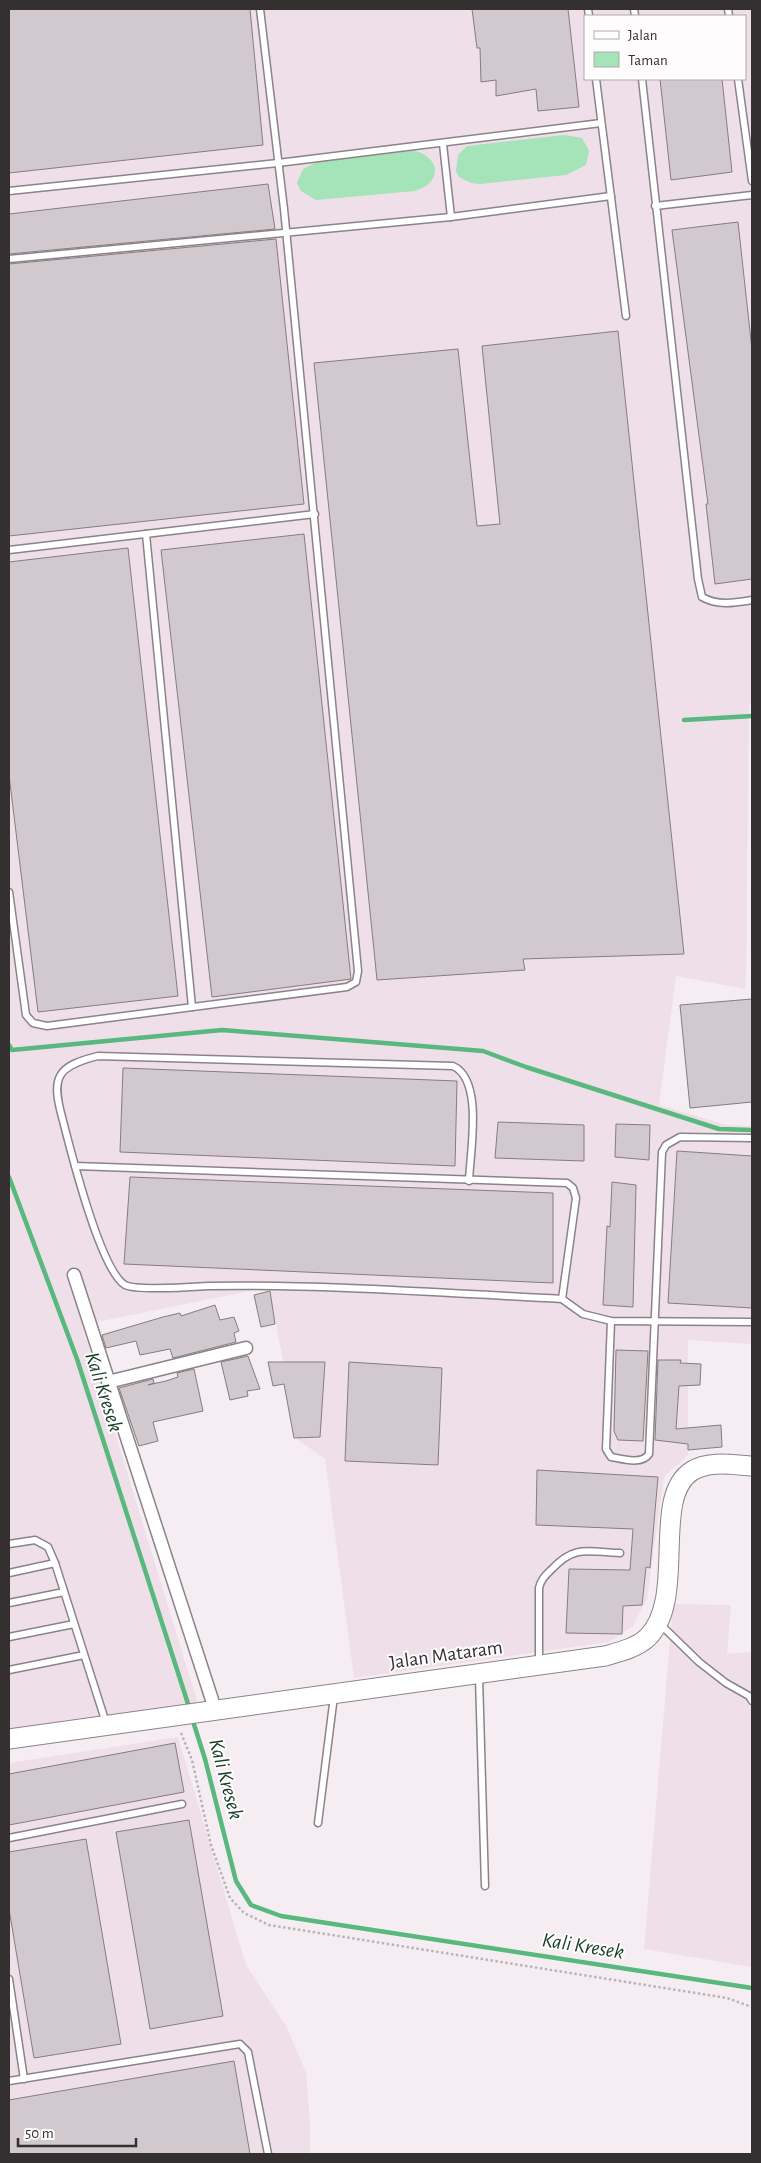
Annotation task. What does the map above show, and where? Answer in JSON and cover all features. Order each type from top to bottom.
[{"type":"main road","name":"Jalan Mataram","points":[[9,1739],[335,1692],[605,1656],[626,1650],[646,1638],[659,1623],[666,1600],[673,1499],[680,1481],[694,1470],[715,1464],[752,1466]]},
{"type":"street","points":[[74,1275],[213,1710]]},
{"type":"street","points":[[108,1382],[246,1348]]},
{"type":"lane","points":[[9,892],[26,1015],[33,1023],[47,1026],[347,987],[356,982],[357,979],[358,971],[315,514],[286,232],[260,9]]},
{"type":"lane","points":[[596,80],[626,316]]},
{"type":"lane","points":[[642,80],[698,580],[702,597],[712,603],[752,600]]},
{"type":"lane","points":[[738,80],[752,181]]},
{"type":"lane","points":[[9,190],[278,163],[443,144],[601,122]]},
{"type":"lane","points":[[443,144],[451,217]]},
{"type":"lane","points":[[655,206],[752,195]]},
{"type":"lane","points":[[9,259],[451,217],[610,196]]},
{"type":"lane","points":[[9,550],[315,514]]},
{"type":"lane","points":[[146,534],[192,1007]]},
{"type":"lane","points":[[468,1181],[472,1105],[471,1088],[461,1069],[453,1066],[98,1056],[80,1060],[66,1069],[57,1079],[56,1094],[75,1166],[103,1250],[119,1279],[126,1285],[154,1287],[268,1285],[562,1299],[583,1314],[610,1321],[752,1322]]},
{"type":"lane","points":[[610,1321],[606,1449],[611,1457],[640,1460],[646,1458],[649,1454],[662,1152],[666,1145],[680,1137],[752,1138]]},
{"type":"lane","points":[[75,1166],[567,1183],[573,1188],[576,1198],[562,1299]]},
{"type":"lane","points":[[9,1544],[35,1540],[48,1547],[55,1563],[107,1725]]},
{"type":"lane","points":[[539,1665],[539,1588],[542,1579],[568,1554],[578,1551],[620,1553]]},
{"type":"lane","points":[[9,1573],[55,1563]]},
{"type":"lane","points":[[9,1603],[64,1592]]},
{"type":"lane","points":[[659,1623],[699,1662],[726,1683],[749,1696],[752,1701]]},
{"type":"lane","points":[[9,1637],[74,1624]]},
{"type":"lane","points":[[9,1670],[84,1655]]},
{"type":"lane","points":[[479,1673],[485,1886]]},
{"type":"lane","points":[[318,1824],[335,1692]]},
{"type":"lane","points":[[9,1838],[182,1804]]},
{"type":"lane","points":[[9,1980],[24,2079]]},
{"type":"lane","points":[[9,2081],[240,2044],[248,2052],[268,2154]]},
{"type":"path","points":[[176,1715],[192,1760],[214,1854],[230,1898],[244,1913],[268,1925],[727,1998],[752,2007]]},
{"type":"shaded area","points":[[9,9],[752,9],[752,705],[749,705],[746,989],[676,976],[659,1105],[727,1125],[752,1126],[752,1344],[688,1340],[688,1455],[664,1477],[647,1599],[633,1626],[610,1642],[354,1678],[325,1459],[298,1440],[269,1287],[82,1325],[198,1704],[9,1730]]},
{"type":"shaded area","points":[[673,1604],[731,1605],[727,1654],[752,1652],[752,1967],[644,1949]]},
{"type":"shaded area","points":[[178,1737],[246,1965],[286,2026],[306,2072],[310,2122],[310,2154],[9,2154],[9,1763]]},
{"type":"green space","points":[[564,135],[582,138],[589,151],[586,165],[566,175],[480,184],[471,183],[459,177],[456,171],[458,155],[467,146]]},
{"type":"green space","points":[[412,151],[427,156],[434,165],[435,170],[435,175],[430,182],[425,187],[415,191],[316,200],[301,191],[297,183],[303,169],[317,162]]},
{"type":"building","points":[[9,9],[250,9],[263,145],[9,173]]},
{"type":"building","points":[[472,9],[568,9],[579,107],[538,111],[536,89],[496,96],[496,80],[481,82],[480,48],[477,48]]},
{"type":"building","points":[[660,80],[722,80],[732,172],[671,180]]},
{"type":"building","points":[[268,184],[275,229],[9,254],[9,214]]},
{"type":"building","points":[[738,222],[752,350],[752,579],[715,584],[706,504],[708,504],[672,230]]},
{"type":"building","points":[[276,239],[304,504],[9,536],[9,264]]},
{"type":"building","points":[[618,331],[684,954],[523,959],[525,970],[377,980],[314,363],[458,349],[477,526],[500,524],[482,346]]},
{"type":"building","points":[[304,534],[351,979],[212,997],[161,550]]},
{"type":"building","points":[[128,548],[178,996],[38,1012],[9,775],[9,562]]},
{"type":"building","points":[[752,999],[752,1102],[690,1108],[680,1005]]},
{"type":"building","points":[[123,1068],[457,1081],[455,1166],[120,1152]]},
{"type":"building","points":[[498,1122],[584,1125],[584,1161],[495,1158]]},
{"type":"building","points":[[616,1124],[650,1125],[649,1160],[615,1157]]},
{"type":"building","points":[[677,1151],[752,1156],[752,1308],[668,1303]]},
{"type":"building","points":[[130,1177],[553,1193],[553,1283],[124,1264]]},
{"type":"building","points":[[612,1182],[636,1185],[633,1307],[603,1305],[607,1226],[610,1227]]},
{"type":"building","points":[[270,1291],[275,1324],[261,1327],[254,1295]]},
{"type":"building","points":[[215,1305],[220,1320],[234,1317],[239,1331],[234,1333],[236,1342],[173,1358],[170,1349],[140,1355],[136,1341],[106,1348],[102,1335],[163,1317],[180,1313],[181,1316]]},
{"type":"building","points":[[616,1350],[648,1351],[643,1441],[618,1440],[614,1431]]},
{"type":"building","points":[[248,1356],[260,1389],[247,1391],[248,1396],[230,1400],[221,1362]]},
{"type":"building","points":[[658,1360],[681,1360],[680,1363],[701,1364],[700,1385],[679,1386],[676,1429],[721,1425],[722,1447],[688,1450],[688,1444],[655,1440]]},
{"type":"building","points":[[268,1362],[325,1362],[320,1437],[294,1438],[284,1384],[273,1386]]},
{"type":"building","points":[[349,1362],[442,1368],[438,1465],[345,1461]]},
{"type":"building","points":[[194,1369],[203,1411],[153,1422],[158,1441],[139,1446],[119,1388],[153,1379],[154,1383],[148,1385],[166,1381],[178,1377],[177,1373]]},
{"type":"building","points":[[537,1470],[658,1477],[650,1568],[646,1567],[642,1605],[623,1606],[622,1634],[566,1633],[569,1569],[630,1570],[633,1529],[536,1525]]},
{"type":"building","points":[[175,1743],[184,1792],[9,1825],[9,1774]]},
{"type":"building","points":[[189,1820],[223,2016],[150,2029],[116,1832]]},
{"type":"building","points":[[86,1839],[121,2044],[34,2058],[9,1909],[9,1852]]},
{"type":"building","points":[[234,2061],[250,2154],[9,2154],[9,2100]]},
{"type":"waterway","points":[[684,720],[752,716]]},
{"type":"waterway","points":[[9,1045],[12,1050],[222,1030],[483,1051],[526,1067],[719,1129],[752,1130]]},
{"type":"waterway","name":"Kali Kresek","points":[[9,1177],[77,1359],[190,1710]]},
{"type":"waterway","name":"Kali Kresek","points":[[192,1718],[205,1759],[236,1881],[251,1905],[281,1916],[752,1988]]}]
